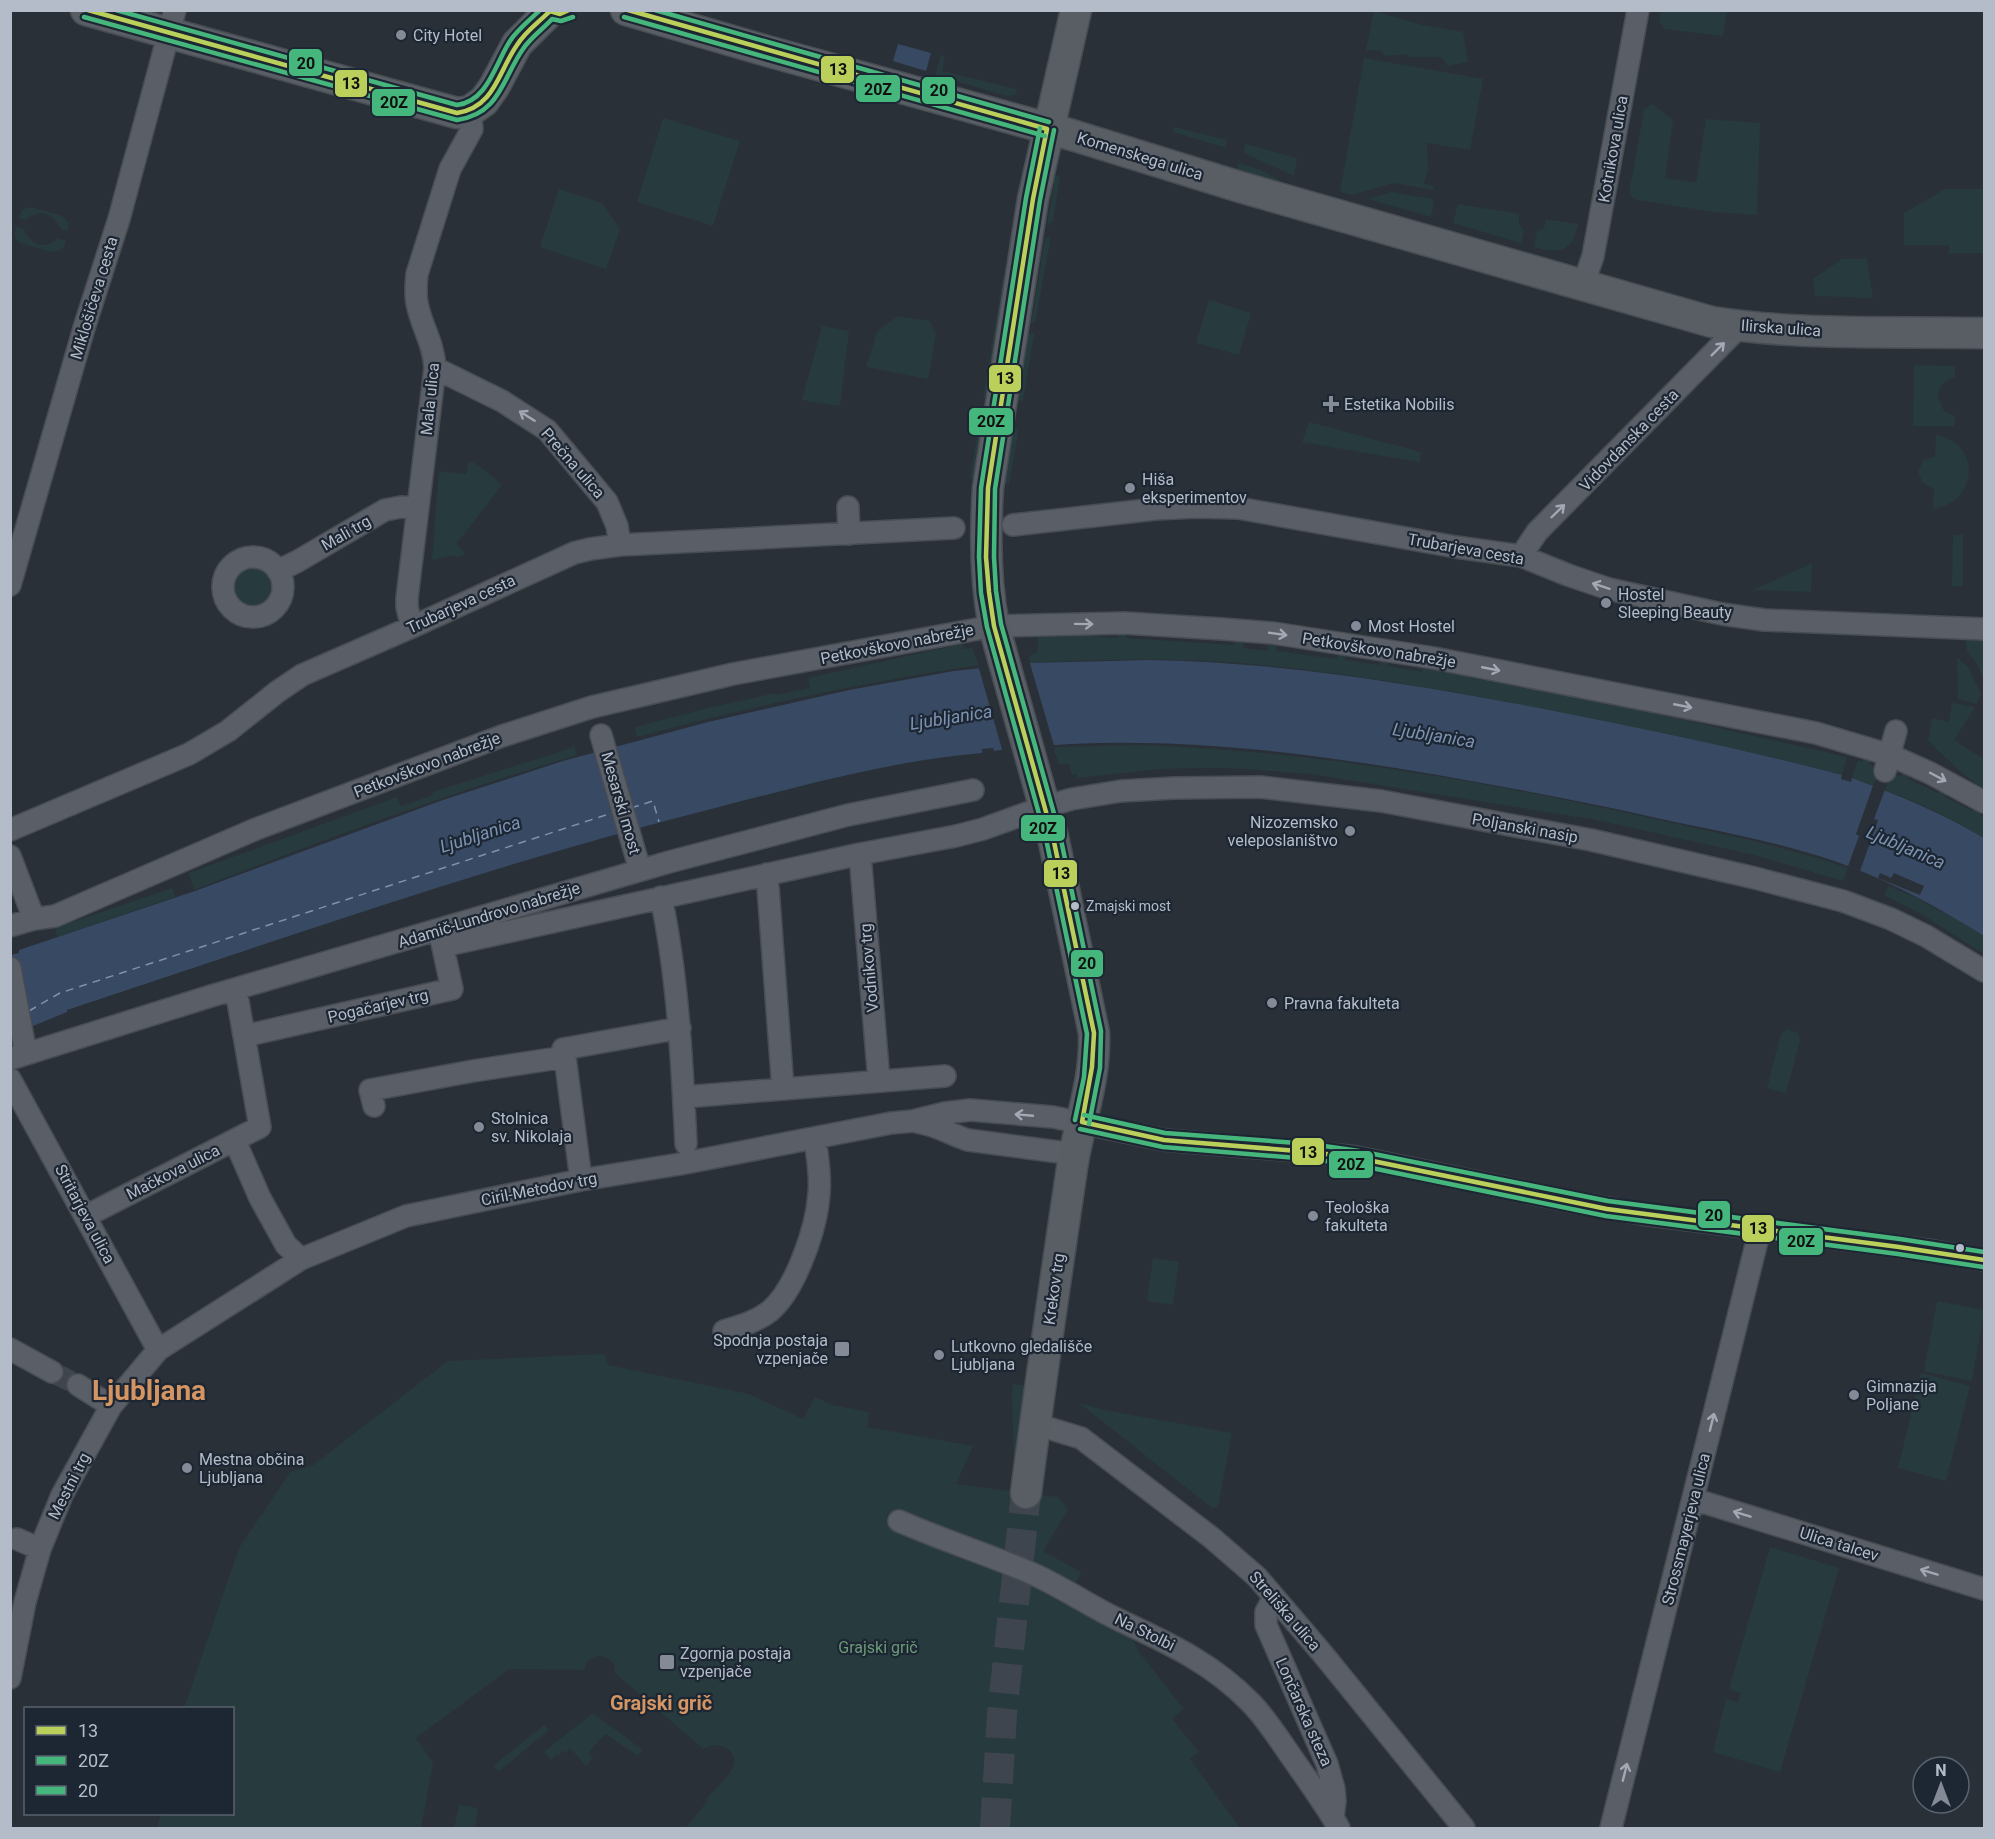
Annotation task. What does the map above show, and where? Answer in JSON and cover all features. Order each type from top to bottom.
[{"type":"main road","points":[[86,10],[172,19],[457,113],[470,111],[484,101],[517,44],[549,11],[560,14],[570,10]]},
{"type":"main road","name":"Komenskega ulica","points":[[626,10],[1047,129],[1583,285]]},
{"type":"main road","name":"Krekov trg","points":[[1026,1493],[1074,1154],[1092,1078],[1095,1054],[1094,1033],[1053,837],[990,606],[985,525],[988,488],[1033,199],[1047,129],[1076,10]]},
{"type":"main road","name":"Ilirska ulica","points":[[1583,285],[1697,318],[1740,326],[1823,331],[1984,333]]},
{"type":"street","name":"Kotnikova ulica","points":[[1583,285],[1593,256],[1638,10]]},
{"type":"street","name":"Miklošičeva cesta","points":[[10,585],[118,219],[172,19]]},
{"type":"street","name":"Mala ulica","points":[[412,627],[407,598],[435,368],[432,346],[417,304],[415,290],[417,274],[450,169],[472,129],[470,111]]},
{"type":"street","name":"Vidovdanska cesta","points":[[1521,556],[1537,532],[1740,326]]},
{"type":"street","name":"Prečna ulica","points":[[435,368],[502,401],[547,430],[607,501],[617,526],[620,546]]},
{"type":"street","name":"Mali trg","points":[[278,571],[385,510],[401,507],[417,508]]},
{"type":"street","points":[[848,507],[849,534]]},
{"type":"street","name":"Trubarjeva cesta","points":[[1013,525],[1156,509],[1225,507],[1521,556],[1609,589],[1740,617],[1764,620],[1984,629]]},
{"type":"street","name":"Trubarjeva cesta","points":[[10,830],[189,754],[212,749],[277,692],[302,675],[574,553],[620,546],[954,528]]},
{"type":"street","name":"Petkovškovo nabrežje","points":[[10,926],[55,916],[253,822],[502,736],[596,719],[733,674],[997,635],[1061,623],[1143,624],[1273,633],[1434,658],[1759,721],[1816,733],[1888,763],[1930,773],[1984,802]]},
{"type":"street","name":"Mesarski most","points":[[596,719],[640,870]]},
{"type":"street","points":[[1888,763],[1896,731]]},
{"type":"street","name":"Poljanski nasip","points":[[1044,807],[1072,799],[1121,791],[1215,786],[1285,789],[1381,801],[1591,840],[1843,901],[1891,919],[1926,936],[1984,971]]},
{"type":"street","name":"Adamič-Lundrovo nabrežje","points":[[441,938],[640,870],[848,815],[973,790]]},
{"type":"street","name":"Adamič-Lundrovo nabrežje","points":[[18,1056],[236,990],[441,938],[669,896],[983,829],[1044,807]]},
{"type":"street","name":"Vodnikov trg","points":[[860,854],[879,1081]]},
{"type":"street","points":[[10,856],[34,919]]},
{"type":"street","points":[[669,862],[670,945],[680,1028],[686,1144]]},
{"type":"street","points":[[767,874],[783,1089]]},
{"type":"street","name":"Pogačarjev trg","points":[[244,1036],[452,989],[441,938]]},
{"type":"street","points":[[10,968],[22,1029],[18,1056]]},
{"type":"street","points":[[236,990],[244,1036]]},
{"type":"street","points":[[581,1180],[563,1049],[680,1028]]},
{"type":"street","name":"Mačkova ulica","points":[[86,1216],[260,1127],[244,1036]]},
{"type":"street","points":[[374,1106],[370,1090],[473,1071],[565,1058]]},
{"type":"street","points":[[684,1097],[945,1076]]},
{"type":"street","name":"Stritarjeva ulica","points":[[10,1079],[158,1350]]},
{"type":"street","name":"Ciril-Metodov trg","points":[[190,1330],[302,1259],[405,1216],[581,1180],[970,1110],[1053,1117],[1170,1140],[1356,1157],[1642,1214],[1934,1251],[1984,1260]]},
{"type":"street","name":"Ciril-Metodov trg","points":[[913,1121],[943,1128],[968,1140],[1074,1154]]},
{"type":"street","points":[[724,1331],[765,1315],[782,1298],[791,1283],[808,1241],[819,1194],[815,1138]]},
{"type":"street","points":[[234,1141],[260,1198],[286,1245],[302,1259]]},
{"type":"street","name":"Strossmayerjeva ulica","points":[[1611,1828],[1760,1229]]},
{"type":"street","name":"Mestni trg","points":[[10,1678],[18,1600],[62,1495],[111,1406],[158,1350],[190,1330]]},
{"type":"street","points":[[10,1349],[52,1372]]},
{"type":"street","points":[[78,1385],[111,1406]]},
{"type":"street","name":"Streliška ulica","points":[[1035,1424],[1081,1438],[1212,1538],[1257,1577],[1464,1828]]},
{"type":"street","name":"Ulica talcev","points":[[1693,1499],[1984,1589]]},
{"type":"street","name":"Na Stolbi","points":[[899,1521],[939,1539],[972,1549],[1041,1578],[1206,1664],[1259,1712],[1336,1823]]},
{"type":"street","points":[[17,1539],[40,1549]]},
{"type":"street","name":"Lončarska steza","points":[[1274,1597],[1266,1612],[1266,1624],[1327,1764],[1334,1789],[1336,1823]]},
{"type":"green space","points":[[1374,11],[1423,25],[1463,32],[1468,62],[1448,66],[1441,57],[1409,57],[1408,54],[1386,56],[1379,50],[1366,50]]},
{"type":"green space","points":[[1661,11],[1727,11],[1723,36],[1664,29],[1659,21]]},
{"type":"green space","points":[[941,55],[945,56],[942,71],[1017,89],[1016,94],[1003,95],[935,75]]},
{"type":"green space","points":[[1364,58],[1483,79],[1470,150],[1427,143],[1428,169],[1424,184],[1433,186],[1433,190],[1393,183],[1352,195],[1340,192]]},
{"type":"green space","points":[[1652,104],[1673,120],[1665,178],[1696,183],[1706,119],[1760,123],[1757,215],[1714,212],[1637,200],[1629,194],[1644,110]]},
{"type":"green space","points":[[663,118],[740,141],[713,226],[637,202]]},
{"type":"green space","points":[[1174,127],[1227,140],[1226,148],[1173,132]]},
{"type":"green space","points":[[1245,144],[1297,158],[1294,176],[1244,153]]},
{"type":"green space","points":[[1239,163],[1261,170],[1284,183],[1283,185],[1237,172]]},
{"type":"green space","points":[[1055,175],[1060,177],[1053,221],[1047,227]]},
{"type":"green space","points":[[559,189],[602,203],[620,229],[606,269],[540,247]]},
{"type":"green space","points":[[1945,189],[1984,189],[1984,253],[1949,253],[1949,245],[1904,245],[1904,213]]},
{"type":"green space","points":[[1391,192],[1432,199],[1434,204],[1431,217],[1368,199]]},
{"type":"green space","points":[[1458,204],[1519,214],[1519,224],[1524,231],[1521,243],[1453,223]]},
{"type":"green space","points":[[30,207],[63,216],[69,224],[67,231],[61,229],[55,219],[46,214],[37,214],[26,220],[19,218],[22,210]]},
{"type":"green space","points":[[1546,219],[1578,224],[1573,240],[1564,249],[1551,250],[1534,247],[1537,232],[1544,228]]},
{"type":"green space","points":[[16,227],[24,229],[30,239],[38,244],[48,244],[58,238],[66,241],[62,249],[53,252],[20,243],[15,236]]},
{"type":"green space","points":[[1051,236],[1035,323],[1031,323],[1045,239]]},
{"type":"green space","points":[[1842,259],[1867,259],[1873,298],[1815,296],[1813,279]]},
{"type":"green space","points":[[1003,277],[1005,279],[1003,299],[987,399],[983,398]]},
{"type":"green space","points":[[1209,300],[1251,313],[1239,355],[1196,343]]},
{"type":"green space","points":[[898,316],[930,321],[936,335],[928,379],[866,367],[877,332]]},
{"type":"green space","points":[[822,326],[849,331],[840,406],[802,400]]},
{"type":"green space","points":[[1028,333],[1034,334],[1023,401],[1017,400]]},
{"type":"green space","points":[[1914,365],[1955,366],[1955,377],[1943,384],[1938,397],[1944,411],[1955,416],[1954,426],[1913,426]]},
{"type":"green space","points":[[982,407],[986,408],[974,479],[970,477]]},
{"type":"green space","points":[[1309,422],[1421,452],[1419,462],[1302,442]]},
{"type":"green space","points":[[1013,428],[1019,429],[1009,485],[1003,483]]},
{"type":"green space","points":[[1936,435],[1951,440],[1961,449],[1967,460],[1969,472],[1966,485],[1959,496],[1948,504],[1933,509],[1934,489],[1922,482],[1918,471],[1923,461],[1935,456]]},
{"type":"green space","points":[[471,461],[502,485],[457,543],[465,554],[457,558],[455,555],[432,560],[439,471],[466,474],[468,463]]},
{"type":"green space","points":[[1953,535],[1963,535],[1963,587],[1952,586]]},
{"type":"green space","points":[[1812,563],[1811,592],[1753,590]]},
{"type":"green space","points":[[248,565],[258,565],[273,575],[277,589],[276,598],[267,609],[258,613],[248,613],[233,603],[229,594],[229,584],[239,569]]},
{"type":"green space","points":[[1081,628],[1089,628],[1089,636],[1117,638],[1118,628],[1126,628],[1126,638],[1234,645],[1235,635],[1243,636],[1243,648],[1268,651],[1269,638],[1277,640],[1276,651],[1337,659],[1339,648],[1346,650],[1345,660],[1379,665],[1381,656],[1389,657],[1388,666],[1422,672],[1423,663],[1471,671],[1470,678],[1496,682],[1498,676],[1541,683],[1540,691],[1573,697],[1575,690],[1583,691],[1583,699],[1648,712],[1649,708],[1657,710],[1657,714],[1847,757],[1842,775],[1702,742],[1525,706],[1412,685],[1300,669],[1233,662],[1175,660],[1030,663],[1029,656],[1038,651],[1037,632],[1080,635]]},
{"type":"green space","points":[[1966,640],[1984,640],[1984,680],[1977,664],[1967,651]]},
{"type":"green space","points":[[962,644],[964,649],[972,648],[979,665],[807,696],[637,737],[635,727],[775,693],[776,695],[810,688],[808,678]]},
{"type":"green space","points":[[1957,657],[1968,667],[1981,694],[1977,704],[1958,699]]},
{"type":"green space","points":[[1952,703],[1975,707],[1954,740],[1984,759],[1984,788],[1964,775],[1928,741],[1932,718],[1949,722]]},
{"type":"green space","points":[[573,743],[577,755],[384,819],[194,890],[189,873],[397,797],[401,806],[433,795],[432,792],[572,748]]},
{"type":"green space","points":[[1140,745],[1204,748],[1394,769],[1520,791],[1721,834],[1798,852],[1848,868],[1843,881],[1754,855],[1597,820],[1311,774],[1230,768],[1193,768],[1160,769],[1078,778],[1077,774],[1072,775],[1069,764],[1059,765],[1053,747]]},
{"type":"green space","points":[[1864,756],[1871,758],[1869,764],[1879,769],[1873,786],[1852,778],[1858,760],[1862,762]]},
{"type":"green space","points":[[1904,771],[1911,774],[1908,779],[1938,793],[1942,788],[1948,791],[1945,797],[1973,811],[1976,806],[1983,810],[1980,815],[1984,818],[1984,838],[1936,812],[1885,790],[1891,773],[1900,777]]},
{"type":"green space","points":[[1888,886],[1917,898],[1943,913],[1945,911],[1984,936],[1984,954],[1920,913],[1884,895]]},
{"type":"green space","points":[[172,888],[175,897],[57,937],[55,928]]},
{"type":"green space","points":[[1788,1029],[1798,1033],[1800,1041],[1786,1093],[1767,1088],[1781,1034]]},
{"type":"green space","points":[[1153,1258],[1179,1262],[1173,1305],[1147,1301]]},
{"type":"green space","points":[[1937,1301],[1984,1310],[1972,1381],[1924,1371]]},
{"type":"green space","name":"Grajski grič","points":[[605,1354],[608,1365],[749,1394],[803,1419],[815,1397],[832,1405],[869,1412],[867,1427],[973,1446],[956,1484],[1058,1497],[1068,1510],[1043,1551],[1081,1572],[1076,1582],[1118,1611],[1139,1652],[1184,1709],[1172,1719],[1199,1752],[1190,1759],[1240,1828],[686,1828],[708,1800],[707,1798],[729,1774],[734,1756],[721,1746],[709,1746],[703,1749],[615,1673],[611,1660],[598,1655],[587,1661],[584,1670],[509,1669],[416,1738],[433,1763],[421,1828],[157,1828],[161,1815],[234,1815],[234,1707],[184,1707],[239,1548],[290,1472],[312,1466],[448,1361]]},
{"type":"green space","points":[[1921,1373],[1970,1386],[1946,1481],[1898,1468]]},
{"type":"green space","points":[[1013,1384],[1029,1386],[1014,1470],[1012,1395]]},
{"type":"green space","points":[[1079,1403],[1104,1410],[1232,1433],[1218,1507],[1212,1508]]},
{"type":"green space","points":[[1770,1547],[1839,1568],[1780,1772],[1713,1752],[1726,1699],[1738,1702],[1741,1693],[1729,1689]]},
{"type":"green space","points":[[593,1713],[643,1750],[637,1755],[605,1734],[588,1753],[593,1758],[586,1766],[570,1748],[551,1760],[544,1752]]},
{"type":"green space","points":[[544,1725],[549,1730],[499,1771],[493,1766]]},
{"type":"green space","points":[[459,1805],[478,1808],[475,1828],[454,1828]]},
{"type":"water","points":[[898,44],[931,53],[926,71],[893,61]]},
{"type":"water","name":"Ljubljanica","points":[[1149,660],[1302,670],[1453,692],[1770,757],[1842,775],[1841,779],[1851,782],[1852,778],[1920,805],[1984,838],[1984,936],[1901,889],[1823,857],[1745,837],[1538,793],[1383,766],[1272,751],[1161,743],[1050,745],[994,751],[993,748],[982,749],[982,753],[915,761],[814,783],[633,830],[470,877],[390,903],[67,1010],[67,1012],[33,1026],[15,1030],[15,1035],[11,1036],[10,955],[19,953],[19,950],[195,891],[443,800],[563,761],[708,722],[849,690],[954,671],[1030,663]]},
{"type":"pier","points":[[1029,660],[1055,749],[1003,753],[978,665]]},
{"type":"pier","points":[[1874,783],[1886,787],[1874,819],[1878,820],[1859,874],[1847,869],[1859,836],[1856,834]]},
{"type":"pier","points":[[1880,873],[1891,878],[1894,873],[1924,886],[1920,895],[1878,878]]},
{"type":"ferry route","points":[[631,808],[653,801],[659,822]]},
{"type":"ferry route","points":[[29,1011],[60,993],[612,813]]},
{"type":"tunnel","points":[[52,1372],[78,1385]]},
{"type":"tunnel","points":[[995,1828],[1002,1714],[1026,1493]]},
{"type":"transit line","name":"13","points":[[88,10],[457,113],[480,104],[488,96],[520,40],[528,31],[550,11],[560,14],[569,10]]},
{"type":"transit line","name":"20","points":[[116,10],[457,105],[468,102],[483,89],[513,37],[540,10]]},
{"type":"transit line","name":"13","points":[[628,10],[1047,129]]},
{"type":"transit line","name":"20","points":[[655,10],[1049,122]]},
{"type":"transit line","name":"20Z","points":[[84,17],[457,120],[482,111],[491,103],[526,45],[552,19],[561,21],[573,17]]},
{"type":"transit line","name":"20Z","points":[[624,17],[1045,136]]},
{"type":"transit line","name":"20Z","points":[[1040,128],[1026,198],[981,488],[979,557],[981,593],[987,627],[1046,839],[1087,1034],[1084,1077],[1075,1120]]},
{"type":"transit line","name":"13","points":[[1047,129],[1033,199],[988,488],[986,557],[994,626],[1053,837],[1094,1033],[1092,1067],[1082,1122]]},
{"type":"transit line","name":"20","points":[[1054,130],[1040,200],[995,489],[994,557],[1001,624],[1060,835],[1101,1031],[1100,1068],[1089,1124]]},
{"type":"transit line","name":"20","points":[[1084,1115],[1165,1133],[1310,1144],[1359,1151],[1608,1201],[1984,1252]]},
{"type":"transit line","name":"13","points":[[1082,1122],[1164,1140],[1358,1158],[1607,1209],[1984,1260]]},
{"type":"transit line","name":"20Z","points":[[1080,1129],[1163,1147],[1357,1165],[1606,1216],[1983,1267]]},
{"type":"place","name":"City Hotel","points":[[401,35]]},
{"type":"place","name":"Estetika Nobilis","points":[[1331,404]]},
{"type":"place","name":"Hiša eksperimentov","points":[[1130,488]]},
{"type":"place","name":"Hostel Sleeping Beauty","points":[[1606,603]]},
{"type":"place","name":"Most Hostel","points":[[1356,626]]},
{"type":"place","name":"Nizozemsko veleposlaništvo","points":[[1350,831]]},
{"type":"place","name":"Zmajski most","points":[[1075,906]]},
{"type":"place","name":"Pravna fakulteta","points":[[1272,1003]]},
{"type":"place","name":"Stolnica sv. Nikolaja","points":[[479,1127]]},
{"type":"place","name":"Teološka fakulteta","points":[[1313,1216]]},
{"type":"place","name":"Spodnja postaja vzpenjače","points":[[842,1349]]},
{"type":"place","name":"Lutkovno gledališče Ljubljana","points":[[939,1355]]},
{"type":"place","name":"Gimnazija Poljane","points":[[1854,1395]]},
{"type":"place","name":"Mestna občina Ljubljana","points":[[187,1468]]},
{"type":"place","name":"Zgornja postaja vzpenjače","points":[[667,1662]]},
{"type":"district","name":"Ljubljana","points":[[149,1390]]},
{"type":"district","name":"Grajski grič","points":[[661,1703]]}]
